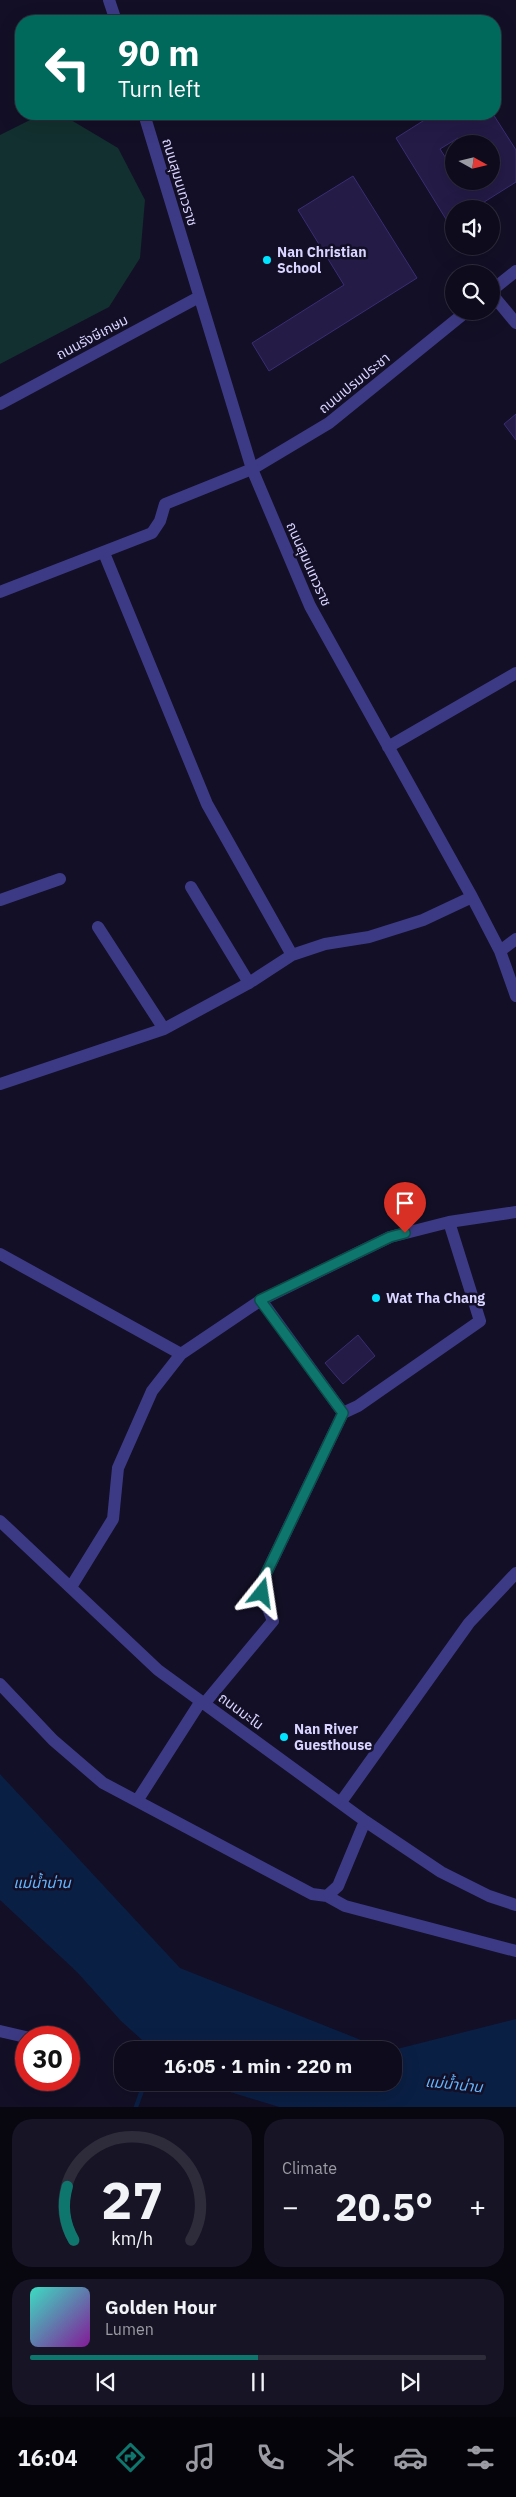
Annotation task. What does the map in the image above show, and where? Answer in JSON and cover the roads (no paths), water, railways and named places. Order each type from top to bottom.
[{"type":"street","points":[[109,0],[114,15]]},
{"type":"street","name":"ถนนสุมนเทวราช","points":[[146,120],[252,469],[310,606],[472,897],[500,951],[516,996]]},
{"type":"street","points":[[500,284],[516,271]]},
{"type":"street","name":"ถนนรังษีเกษม","points":[[0,404],[199,297]]},
{"type":"street","points":[[500,303],[516,323]]},
{"type":"street","name":"ถนนเปรมประชา","points":[[0,592],[104,554],[152,533],[160,521],[164,504],[171,499],[252,469],[329,423],[456,320]]},
{"type":"street","points":[[104,554],[207,804],[292,955]]},
{"type":"street","points":[[388,747],[516,673]]},
{"type":"street","points":[[0,900],[60,879]]},
{"type":"street","points":[[191,887],[249,983]]},
{"type":"street","points":[[0,1084],[164,1029],[249,983],[292,955],[325,944],[369,937],[423,920],[472,897]]},
{"type":"street","points":[[98,927],[164,1029]]},
{"type":"street","points":[[500,951],[516,939]]},
{"type":"street","points":[[70,1587],[113,1519],[118,1468],[152,1391],[181,1354],[260,1300],[390,1237],[449,1222],[516,1212]]},
{"type":"street","points":[[136,1801],[203,1702],[273,1621],[262,1593],[264,1578],[343,1413],[358,1406],[480,1321],[449,1222]]},
{"type":"street","points":[[1,1258],[181,1354]]},
{"type":"street","points":[[260,1300],[343,1413]]},
{"type":"street","name":"ถนนมะโน","points":[[0,1521],[158,1670],[365,1821],[441,1872],[489,1896],[516,1905]]},
{"type":"street","points":[[341,1802],[469,1623],[516,1573]]},
{"type":"street","points":[[0,1684],[53,1740],[103,1783],[312,1894],[327,1896],[345,1906],[516,1951]]},
{"type":"street","points":[[327,1896],[338,1886],[365,1821]]},
{"type":"street","points":[[0,2031],[15,2034]]},
{"type":"water","name":"แม่น้ำน่าน","points":[[0,1774],[180,1968],[363,2041],[143,2041],[121,2021],[77,1972],[0,1900]]},
{"type":"water","name":"แม่น้ำน่าน","points":[[516,2019],[516,2107],[279,2107],[228,2091],[402,2091],[402,2048]]},
{"type":"waterway","points":[[136,2107],[142,2091]]},
{"type":"place","name":"Nan Christian School","points":[[267,260]]},
{"type":"place","name":"Wat Tha Chang","points":[[376,1298]]},
{"type":"place","name":"Nan River Guesthouse","points":[[284,1737]]}]
